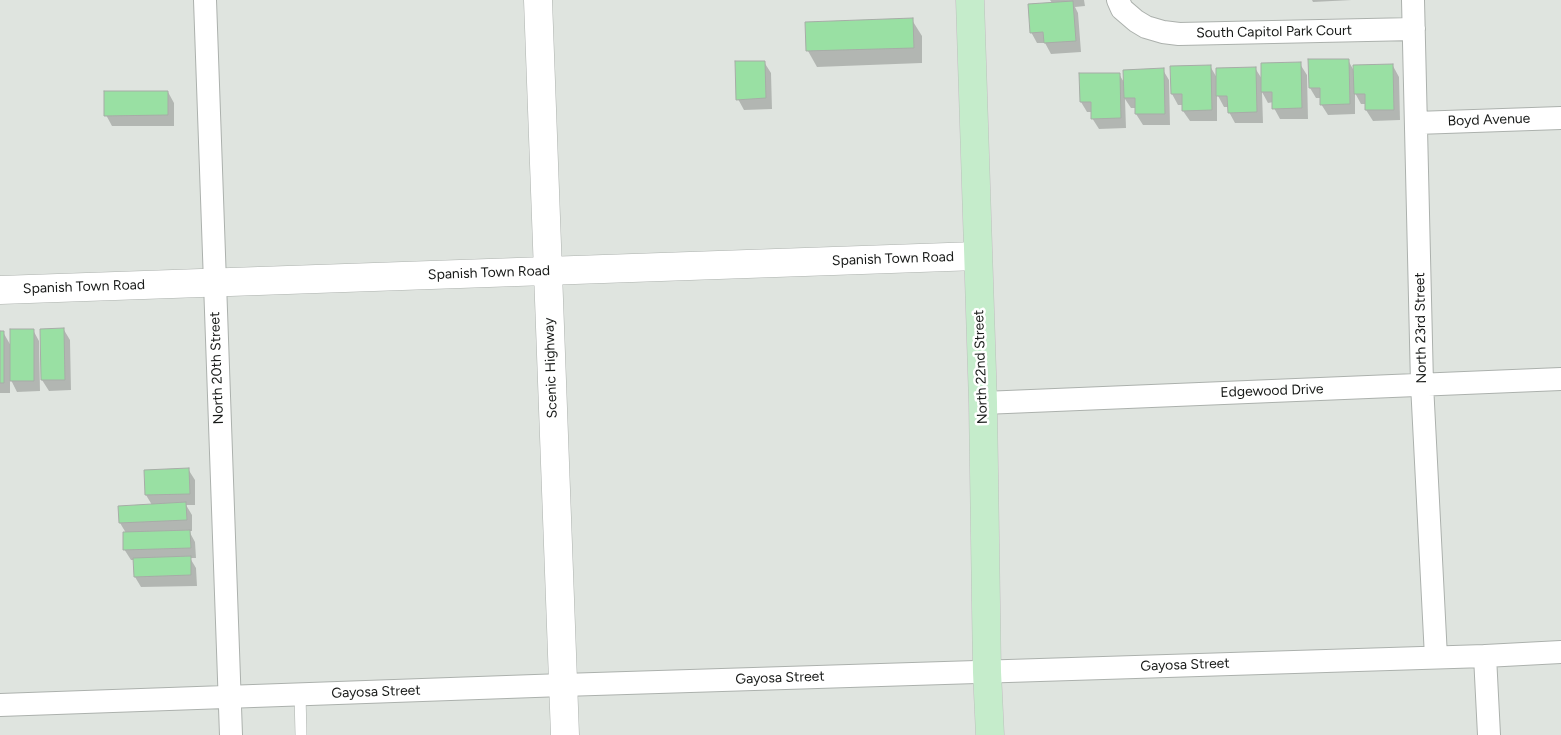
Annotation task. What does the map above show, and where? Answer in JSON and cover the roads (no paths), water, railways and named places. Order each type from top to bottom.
[{"type":"main road","name":"North 22nd Street","points":[[970,0],[983,403],[987,672],[990,735]]},
{"type":"street","name":"North 20th Street","points":[[205,0],[231,735]]},
{"type":"street","name":"Scenic Highway","points":[[538,0],[565,735]]},
{"type":"street","name":"South Capitol Park Court","points":[[1118,0],[1122,9],[1146,27],[1179,34],[1414,28]]},
{"type":"street","name":"North 23rd Street","points":[[1414,0],[1422,384],[1436,657]]},
{"type":"street","name":"Boyd Avenue","points":[[1416,123],[1561,118]]},
{"type":"street","name":"Spanish Town Road","points":[[0,290],[977,256]]},
{"type":"street","name":"Edgewood Drive","points":[[983,403],[1561,379]]},
{"type":"street","name":"Gayosa Street","points":[[0,705],[1561,652]]},
{"type":"street","points":[[1486,656],[1488,735]]},
{"type":"lane","points":[[300,694],[301,735]]}]
